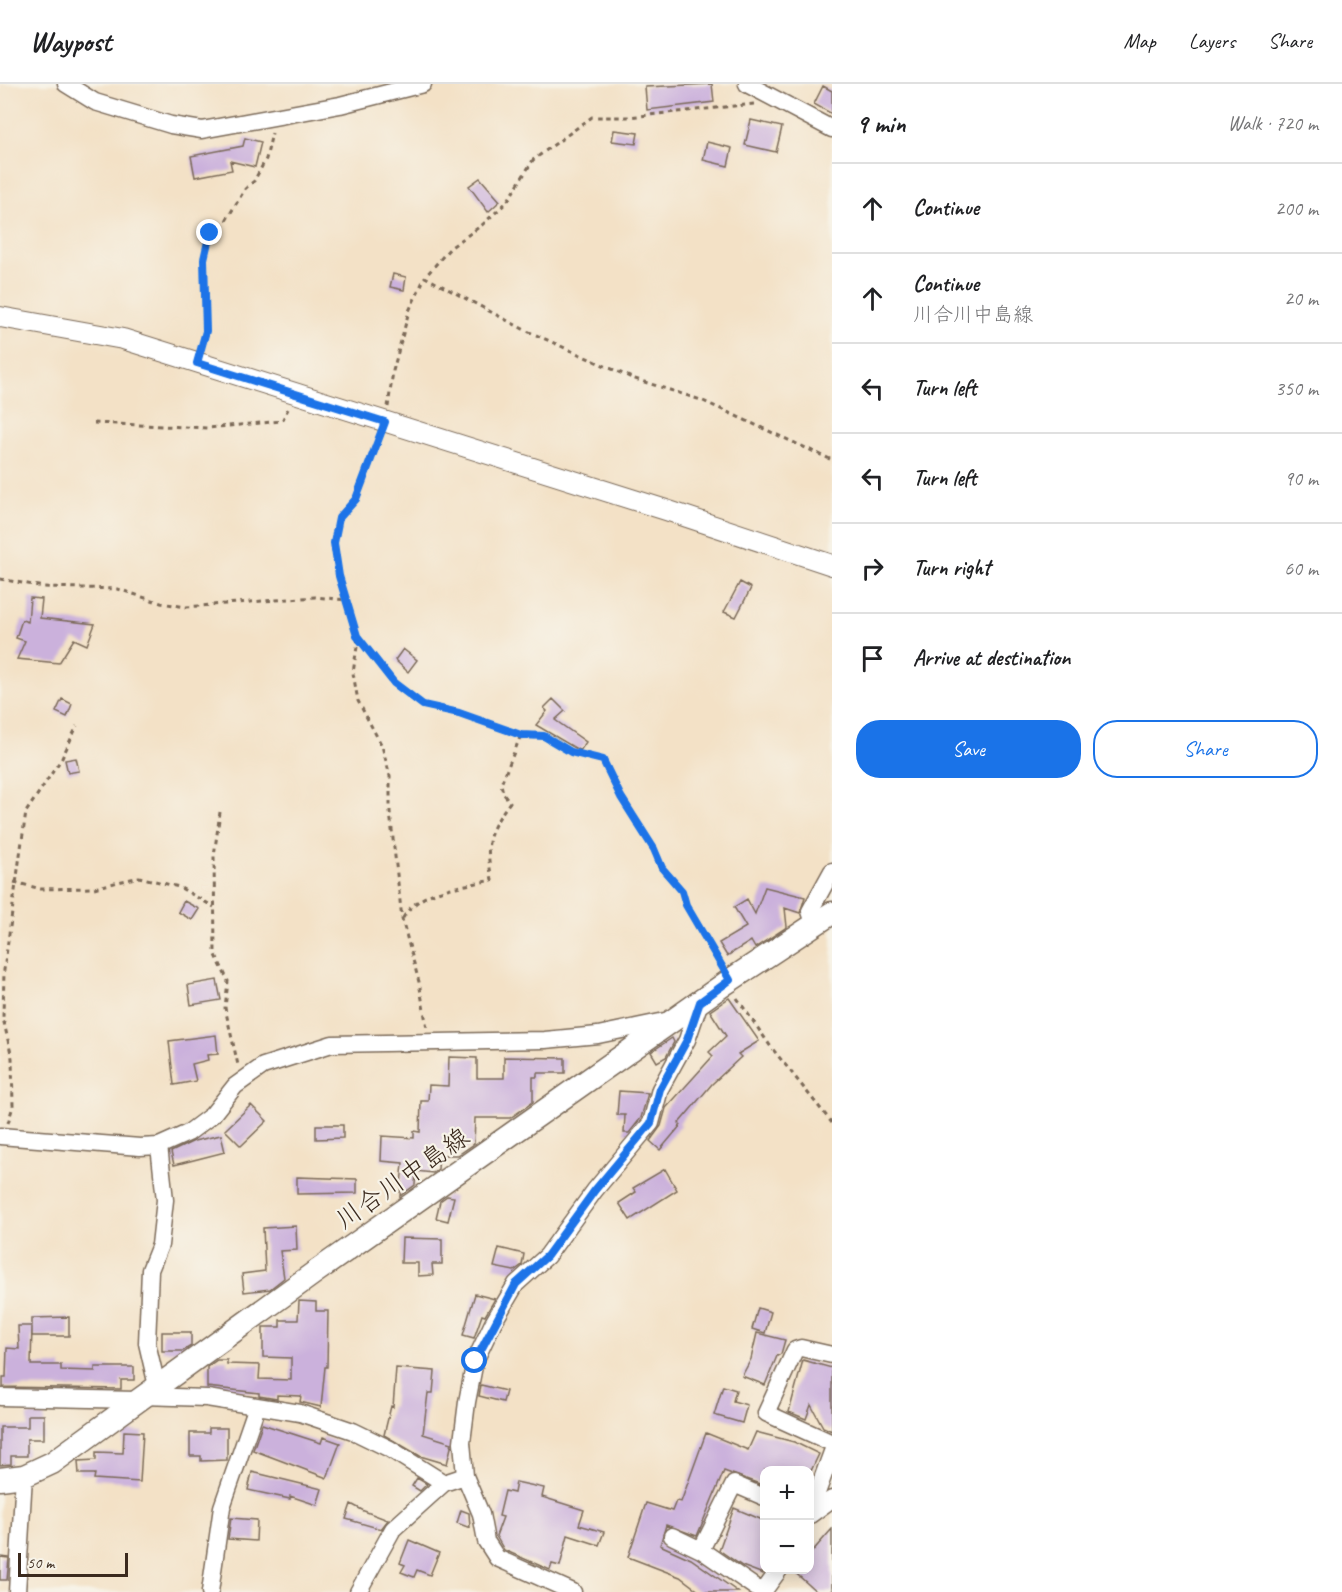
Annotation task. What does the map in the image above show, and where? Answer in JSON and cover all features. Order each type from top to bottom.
[{"type":"main road","name":"川合川中島線","points":[[0,1479],[24,1476],[52,1463],[145,1394],[728,981],[823,918]]},
{"type":"street","points":[[66,84],[95,102],[171,125],[202,130],[340,105],[423,84]]},
{"type":"street","points":[[747,84],[832,129]]},
{"type":"street","points":[[0,317],[123,339],[666,510],[832,565]]},
{"type":"street","points":[[823,918],[810,911],[832,871]]},
{"type":"street","points":[[573,1592],[497,1558],[486,1541],[481,1514],[465,1476],[462,1442],[475,1361],[516,1284],[547,1256],[595,1190],[651,1123],[660,1089],[687,1040],[700,1002]]},
{"type":"street","points":[[2,1136],[129,1146],[159,1146],[188,1132],[212,1115],[242,1081],[264,1066],[332,1044],[486,1042],[598,1035],[678,1018]]},
{"type":"street","points":[[145,1394],[150,1270],[160,1245],[165,1200],[159,1146]]},
{"type":"street","points":[[832,1355],[801,1348],[795,1350],[766,1413],[832,1443]]},
{"type":"street","points":[[0,1397],[145,1394],[207,1398],[300,1413],[353,1431],[390,1449],[444,1483]]},
{"type":"street","points":[[210,1592],[222,1507],[257,1406]]},
{"type":"street","points":[[814,1503],[832,1452]]},
{"type":"street","points":[[16,1592],[24,1476]]},
{"type":"street","points":[[358,1592],[393,1529],[444,1483],[465,1476]]},
{"type":"street","points":[[701,1550],[734,1484],[760,1495]]},
{"type":"street","points":[[814,1511],[832,1500]]},
{"type":"street","points":[[672,1536],[701,1550],[763,1592],[776,1574]]},
{"type":"path","points":[[430,1042],[419,982],[402,919],[390,812],[390,776],[382,746],[358,701],[353,673],[357,636],[339,576],[334,543],[339,518],[356,499],[385,422],[393,371],[415,294],[425,277],[450,248],[482,225],[507,202],[533,160],[592,117],[629,117],[746,106],[773,99]]},
{"type":"path","points":[[197,363],[206,331],[204,259],[210,233],[224,224],[245,189],[255,182],[266,159],[273,117]]},
{"type":"path","points":[[425,277],[525,330],[632,378],[701,400],[832,460]]},
{"type":"path","points":[[94,423],[208,428],[265,424],[282,421],[294,393]]},
{"type":"path","points":[[0,579],[44,587],[118,590],[186,608],[315,597],[347,600]]},
{"type":"path","points":[[357,636],[394,683],[423,705],[521,735],[544,736],[571,752],[603,760],[621,797],[649,840],[662,868],[682,891],[686,905],[728,981],[771,1047],[832,1123]]},
{"type":"path","points":[[2,1136],[13,1106],[12,1058],[3,1018],[4,970],[14,882],[21,855],[26,812],[62,758],[77,726]]},
{"type":"path","points":[[402,919],[409,907],[432,894],[492,880],[488,857],[488,836],[510,802],[503,793],[501,784],[521,735]]},
{"type":"path","points":[[220,812],[214,856],[214,953],[228,981],[225,1008],[242,1081]]},
{"type":"path","points":[[14,882],[41,890],[94,888],[139,877],[179,886],[214,907]]},
{"type":"building","points":[[712,84],[714,102],[647,110],[645,87]]},
{"type":"building","points":[[823,86],[832,91],[832,114],[814,104]]},
{"type":"building","points":[[751,120],[782,127],[776,152],[745,145]]},
{"type":"building","points":[[614,130],[638,133],[636,144],[612,141]]},
{"type":"building","points":[[245,138],[261,142],[255,167],[230,161],[232,170],[195,177],[191,156],[243,146]]},
{"type":"building","points":[[707,142],[732,148],[728,166],[703,160]]},
{"type":"building","points":[[480,178],[500,201],[488,212],[469,186]]},
{"type":"building","points":[[393,274],[406,277],[404,290],[390,287]]},
{"type":"building","points":[[740,582],[751,588],[736,617],[724,612]]},
{"type":"building","points":[[30,598],[42,599],[40,618],[95,624],[87,645],[74,639],[59,663],[17,659],[25,641],[16,638],[22,620],[28,622]]},
{"type":"building","points":[[403,649],[417,660],[408,672],[395,660]]},
{"type":"building","points":[[62,699],[72,704],[67,717],[56,712]]},
{"type":"building","points":[[553,699],[565,711],[555,720],[586,742],[580,751],[536,725],[547,711],[544,708]]},
{"type":"building","points":[[76,758],[79,771],[68,773],[65,760]]},
{"type":"building","points":[[765,887],[805,897],[800,913],[785,908],[787,927],[755,948],[751,941],[727,956],[719,943],[746,927],[734,907],[747,899],[755,914]]},
{"type":"building","points":[[184,901],[199,909],[192,920],[178,912]]},
{"type":"building","points":[[217,980],[221,1000],[191,1005],[188,985]]},
{"type":"building","points":[[729,998],[759,1041],[738,1054],[741,1057],[712,1084],[660,1150],[650,1141],[661,1126],[666,1108],[713,1056],[709,1052],[726,1036],[710,1011]]},
{"type":"building","points":[[216,1035],[218,1054],[207,1055],[208,1060],[192,1064],[196,1081],[174,1085],[169,1041]]},
{"type":"building","points":[[672,1038],[674,1042],[666,1057],[657,1062],[651,1052]]},
{"type":"building","points":[[449,1057],[477,1058],[477,1078],[504,1078],[504,1057],[565,1058],[565,1073],[537,1073],[537,1077],[533,1077],[533,1102],[510,1118],[475,1118],[474,1144],[458,1155],[439,1155],[438,1169],[433,1173],[416,1171],[415,1185],[400,1196],[403,1163],[381,1161],[382,1136],[414,1138],[414,1131],[420,1132],[421,1101],[428,1101],[429,1085],[448,1086]]},
{"type":"building","points":[[619,1091],[648,1093],[641,1118],[629,1133],[624,1133],[625,1115],[617,1115]]},
{"type":"building","points":[[251,1105],[267,1121],[241,1146],[225,1130]]},
{"type":"building","points":[[316,1125],[343,1125],[343,1138],[316,1139]]},
{"type":"building","points":[[221,1135],[225,1152],[174,1165],[171,1152],[194,1141]]},
{"type":"building","points":[[665,1169],[677,1190],[630,1220],[619,1203],[636,1192],[633,1188]]},
{"type":"building","points":[[297,1177],[357,1179],[357,1193],[297,1194]]},
{"type":"building","points":[[447,1196],[454,1197],[448,1221],[436,1218],[440,1201]]},
{"type":"building","points":[[296,1226],[297,1250],[280,1251],[284,1278],[270,1289],[244,1292],[242,1274],[265,1271],[263,1228]]},
{"type":"building","points":[[402,1238],[442,1239],[442,1264],[432,1264],[433,1275],[418,1276],[418,1263],[401,1263]]},
{"type":"building","points":[[499,1248],[524,1254],[522,1265],[514,1271],[494,1267]]},
{"type":"building","points":[[475,1294],[495,1299],[485,1316],[482,1315],[474,1338],[463,1335]]},
{"type":"building","points":[[299,1301],[316,1302],[316,1311],[328,1311],[327,1367],[325,1367],[321,1407],[300,1402],[301,1396],[277,1395],[277,1399],[259,1396],[259,1393],[207,1387],[207,1367],[217,1360],[227,1360],[227,1364],[260,1365],[259,1379],[291,1380],[291,1358],[263,1357],[263,1327],[280,1327],[280,1320],[298,1320]]},
{"type":"building","points":[[758,1308],[771,1312],[765,1333],[752,1329]]},
{"type":"building","points":[[69,1317],[69,1336],[32,1336],[32,1327],[31,1365],[61,1365],[61,1370],[95,1371],[95,1367],[134,1367],[134,1380],[121,1380],[121,1389],[3,1387],[3,1377],[6,1377],[7,1348],[19,1349],[18,1326],[32,1326],[32,1318]]},
{"type":"building","points":[[162,1332],[191,1332],[191,1346],[183,1351],[162,1351]]},
{"type":"building","points":[[757,1333],[785,1340],[781,1354],[777,1356],[765,1385],[742,1376],[751,1359]]},
{"type":"building","points":[[803,1360],[832,1368],[832,1431],[823,1427],[811,1405],[806,1419],[789,1412]]},
{"type":"building","points":[[396,1368],[435,1371],[433,1393],[428,1393],[423,1434],[452,1443],[447,1464],[420,1456],[384,1435],[391,1406],[393,1407]]},
{"type":"building","points":[[481,1385],[506,1391],[503,1402],[479,1396]]},
{"type":"building","points":[[723,1386],[736,1390],[733,1401],[747,1405],[742,1423],[714,1415]]},
{"type":"building","points":[[28,1415],[44,1415],[44,1439],[27,1439],[27,1456],[11,1456],[11,1464],[0,1465],[0,1427],[28,1427]]},
{"type":"building","points":[[262,1424],[321,1443],[323,1437],[340,1443],[327,1478],[253,1450]]},
{"type":"building","points":[[209,1428],[227,1428],[227,1460],[201,1461],[201,1456],[190,1456],[190,1433],[209,1433]]},
{"type":"building","points":[[124,1431],[143,1432],[140,1482],[94,1479],[95,1474],[79,1474],[78,1461],[96,1460],[96,1452],[123,1453]]},
{"type":"building","points":[[756,1432],[794,1442],[819,1454],[813,1466],[760,1466],[760,1484],[724,1471],[697,1536],[666,1525],[660,1545],[691,1559],[738,1592],[700,1592],[680,1577],[628,1557],[646,1503],[672,1511],[676,1501],[681,1502],[706,1433],[748,1450]]},
{"type":"building","points":[[252,1472],[322,1489],[317,1505],[290,1496],[290,1499],[248,1490]]},
{"type":"building","points":[[417,1478],[427,1484],[420,1491],[412,1486]]},
{"type":"building","points":[[516,1482],[544,1488],[542,1497],[584,1510],[579,1525],[604,1532],[599,1545],[568,1535],[560,1566],[552,1564],[550,1570],[504,1550],[496,1536],[503,1517],[499,1516],[505,1491],[514,1493]]},
{"type":"building","points":[[351,1504],[388,1520],[381,1529],[346,1519]]},
{"type":"building","points":[[734,1508],[760,1519],[760,1573],[742,1566],[719,1550]]},
{"type":"building","points":[[461,1510],[469,1513],[470,1528],[457,1523]]},
{"type":"building","points":[[231,1518],[257,1520],[256,1541],[228,1539]]},
{"type":"building","points":[[832,1529],[832,1592],[817,1592],[797,1574],[814,1574],[814,1549]]},
{"type":"building","points":[[409,1540],[439,1553],[430,1575],[417,1570],[414,1577],[401,1572],[405,1565],[400,1563]]},
{"type":"building","points":[[0,1557],[9,1558],[7,1580],[0,1580]]},
{"type":"route","points":[[210,233],[204,259],[206,331],[197,363],[385,422],[356,499],[339,518],[334,543],[339,576],[357,636],[394,683],[423,705],[459,713],[521,735],[544,736],[571,752],[603,760],[621,797],[654,849],[662,868],[682,891],[686,905],[730,980],[700,1002],[687,1040],[660,1089],[651,1123],[595,1190],[547,1256],[516,1284],[475,1361]]}]
